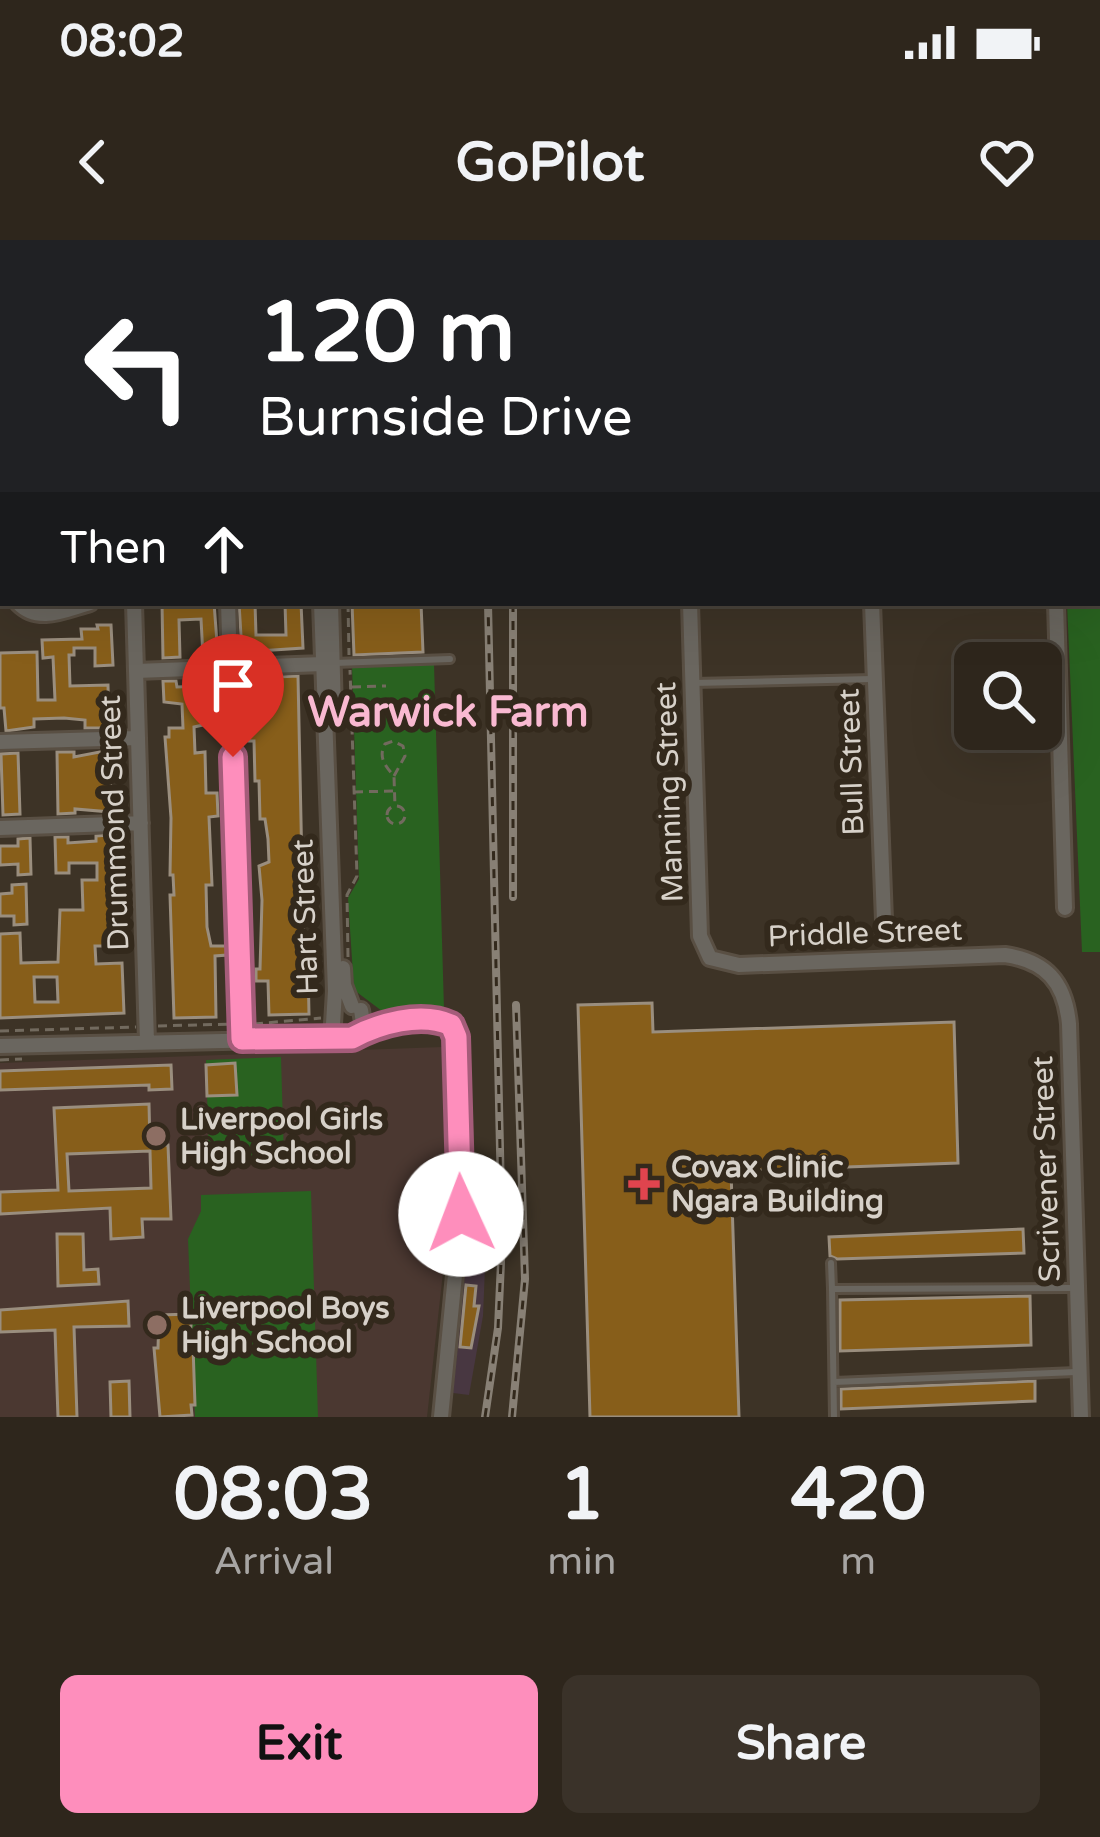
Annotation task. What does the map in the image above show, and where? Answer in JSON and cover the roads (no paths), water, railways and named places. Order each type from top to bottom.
[{"type":"street","points":[[21,606],[39,616],[78,606]]},
{"type":"street","name":"Drummond Street","points":[[134,606],[147,1034]]},
{"type":"street","points":[[227,606],[242,1032]]},
{"type":"street","name":"Hart Street","points":[[322,606],[343,979],[357,1008]]},
{"type":"street","name":"Hart Street","points":[[313,1037],[330,1018],[331,606]]},
{"type":"street","name":"Manning Street","points":[[691,606],[700,936],[710,958],[728,964]]},
{"type":"street","name":"Bull Street","points":[[872,606],[884,920]]},
{"type":"street","points":[[1056,606],[1065,908]]},
{"type":"street","points":[[136,671],[328,663]]},
{"type":"street","points":[[0,742],[138,738]]},
{"type":"street","points":[[0,828],[140,823]]},
{"type":"street","name":"Priddle Street","points":[[728,964],[1005,955]]},
{"type":"street","name":"Scrivener Street","points":[[1005,955],[1035,962],[1049,971],[1058,981],[1067,1009],[1081,1417]]},
{"type":"street","points":[[393,1022],[342,1006],[330,1018],[337,1033],[346,1038],[393,1022],[446,1022],[456,1037],[461,1214],[441,1417]]},
{"type":"street","points":[[357,1008],[364,1029]]},
{"type":"street","points":[[0,1046],[147,1034],[242,1032],[313,1037]]},
{"type":"street","name":"Hart Street","points":[[313,1037],[346,1038]]},
{"type":"lane","points":[[328,663],[450,658]]},
{"type":"lane","points":[[693,682],[875,679]]},
{"type":"lane","points":[[831,1263],[834,1417]]},
{"type":"lane","points":[[832,1289],[1077,1288]]},
{"type":"lane","points":[[834,1382],[1080,1372]]},
{"type":"railway","points":[[485,1417],[498,1328],[502,1240],[488,606]]},
{"type":"railway","points":[[513,606],[513,897]]},
{"type":"railway","points":[[512,1417],[525,1279],[516,1005]]},
{"type":"place","name":"Liverpool Girls High School","points":[[156,1136]]},
{"type":"place","name":"Covax Clinic Ngara Building","points":[[644,1184]]},
{"type":"place","name":"Liverpool Boys High School","points":[[157,1325]]},
{"type":"district","name":"Warwick Farm","points":[[448,711]]}]
